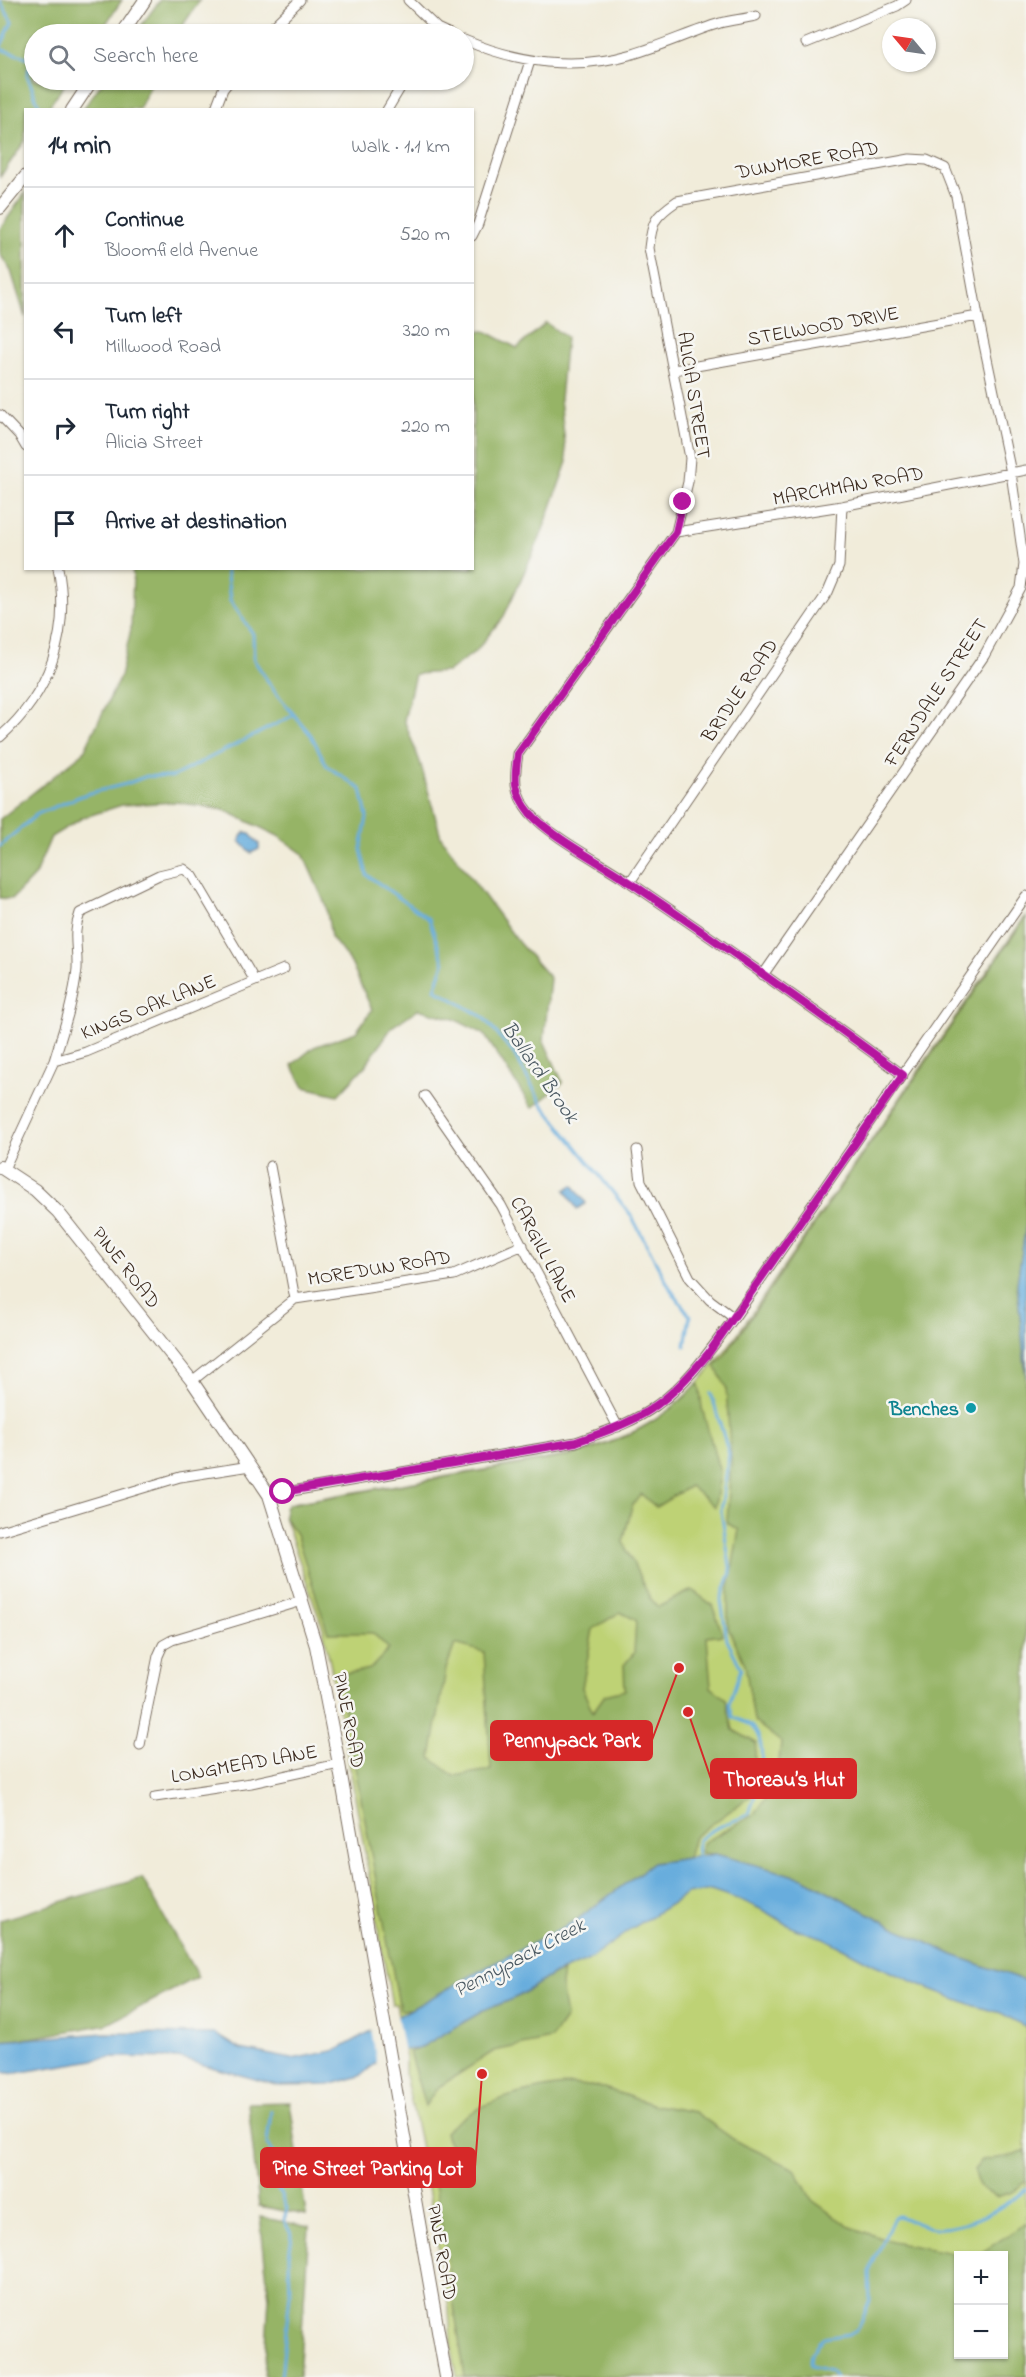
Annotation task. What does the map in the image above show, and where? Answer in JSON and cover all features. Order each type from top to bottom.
[{"type":"street","points":[[129,24],[145,0]]},
{"type":"street","points":[[275,24],[300,0]]},
{"type":"street","points":[[408,0],[429,24]]},
{"type":"street","points":[[806,43],[897,6],[906,0]]},
{"type":"street","points":[[474,43],[530,61],[564,64],[590,63],[632,54],[721,22],[756,16]]},
{"type":"street","points":[[474,232],[530,61]]},
{"type":"street","points":[[73,108],[85,90]]},
{"type":"street","points":[[216,108],[223,90]]},
{"type":"street","points":[[388,108],[399,90]]},
{"type":"street","name":"DUNMORE ROAD","points":[[662,211],[677,201],[910,159],[927,160],[945,168],[951,182]]},
{"type":"street","points":[[0,208],[24,178]]},
{"type":"street","name":"FERNDALE STREET","points":[[763,975],[984,656],[1021,588],[1024,564],[1011,473],[956,196],[951,182]]},
{"type":"street","name":"ALICIA STREET","points":[[630,882],[532,815],[516,791],[515,773],[518,754],[676,532],[688,482],[690,458],[649,248],[651,224],[662,211]]},
{"type":"street","name":"STELWOOD DRIVE","points":[[674,370],[978,316]]},
{"type":"street","points":[[0,415],[24,444]]},
{"type":"street","name":"MARCHMAN ROAD","points":[[676,532],[842,506],[1026,471]]},
{"type":"street","name":"BRIDLE ROAD","points":[[630,882],[828,592],[839,566],[842,506]]},
{"type":"street","points":[[0,737],[16,723],[44,684],[53,658],[64,608],[58,570]]},
{"type":"street","name":"KINGS OAK LANE","points":[[2,1168],[54,1061],[71,999],[76,969],[75,927],[80,914],[159,875],[184,869],[193,876],[255,981]]},
{"type":"street","points":[[630,882],[903,1075]]},
{"type":"street","points":[[269,1495],[576,1442],[618,1427],[656,1406],[679,1387],[708,1354],[1026,896]]},
{"type":"street","name":"KINGS OAK LANE","points":[[54,1061],[86,1052],[284,969]]},
{"type":"street","name":"CARGILL LANE","points":[[426,1096],[501,1205],[618,1427]]},
{"type":"street","points":[[637,1150],[641,1181],[690,1278],[710,1300],[734,1318]]},
{"type":"street","points":[[270,1166],[296,1299]]},
{"type":"street","name":"PINE ROAD","points":[[2,1168],[34,1190],[58,1212],[192,1381],[269,1495],[316,1646],[339,1764],[446,2377]]},
{"type":"street","name":"MOREDUN ROAD","points":[[192,1381],[296,1299],[454,1275],[523,1245]]},
{"type":"street","points":[[0,1531],[180,1477],[250,1466]]},
{"type":"street","points":[[140,1744],[158,1656],[163,1645],[172,1640],[302,1601]]},
{"type":"street","name":"LONGMEAD LANE","points":[[155,1797],[251,1783],[339,1764]]},
{"type":"green space","points":[[0,0],[122,0],[106,24],[24,24],[24,90],[61,90],[48,108],[24,108],[24,142],[0,177]]},
{"type":"green space","points":[[160,0],[200,0],[184,24],[142,24]]},
{"type":"green space","points":[[97,90],[148,90],[139,108],[84,108]]},
{"type":"green space","points":[[24,194],[24,314],[11,271],[0,254],[0,229]]},
{"type":"green space","points":[[546,323],[566,337],[560,399],[567,462],[540,538],[504,616],[476,651],[447,672],[415,674],[404,720],[420,762],[441,837],[519,943],[550,978],[544,1041],[563,1083],[532,1108],[484,1034],[454,1019],[418,1009],[392,1027],[366,1065],[338,1095],[304,1087],[292,1065],[314,1047],[356,1032],[372,1010],[351,963],[331,937],[326,906],[303,854],[278,836],[224,810],[176,802],[122,805],[82,818],[51,837],[35,875],[12,899],[0,898],[0,819],[83,753],[120,677],[131,629],[132,570],[474,570],[474,332],[485,331],[517,348]]},
{"type":"green space","points":[[1026,915],[1026,2377],[457,2377],[445,2284],[419,2138],[405,2075],[405,2059],[396,2004],[392,2005],[339,1706],[323,1629],[285,1519],[285,1509],[292,1503],[574,1454],[602,1445],[647,1425],[666,1412],[683,1398],[717,1362]]},
{"type":"green space","points":[[1026,917],[1026,1224],[1017,1284],[1026,1377],[1026,1981],[953,1955],[896,1928],[803,1878],[715,1854],[700,1853],[704,1842],[755,1814],[777,1782],[781,1742],[754,1721],[745,1664],[728,1628],[728,1592],[739,1530],[727,1523],[731,1460],[726,1387],[715,1366],[723,1358]]},
{"type":"green space","points":[[699,1383],[702,1408],[720,1473],[715,1507],[690,1486],[656,1507],[641,1494],[632,1506],[623,1542],[650,1598],[658,1607],[692,1590],[712,1605],[723,1635],[707,1637],[711,1687],[726,1699],[733,1730],[756,1743],[752,1795],[694,1837],[688,1858],[653,1863],[575,1921],[412,2009],[400,2010],[338,1675],[370,1669],[389,1649],[373,1633],[328,1633],[296,1534],[284,1517],[285,1508],[289,1504],[589,1451],[640,1429],[685,1397]],"holes":[[[620,1612],[636,1620],[634,1653],[624,1665],[625,1690],[605,1695],[593,1712],[582,1688],[593,1629]],[[455,1644],[484,1652],[491,1770],[454,1776],[431,1758],[446,1669]]]},
{"type":"green space","points":[[142,1878],[198,1977],[108,2024],[31,2038],[0,2041],[0,1920]]},
{"type":"green space","points":[[563,1972],[561,1984],[566,2018],[551,2039],[494,2051],[437,2088],[425,2106],[409,2052],[481,2012],[519,1996],[552,1975]]},
{"type":"green space","points":[[572,2084],[604,2088],[654,2105],[695,2112],[736,2141],[795,2169],[812,2200],[848,2226],[892,2242],[954,2253],[954,2359],[1008,2359],[1008,2251],[984,2251],[1026,2223],[1026,2377],[465,2377],[435,2184],[436,2178],[449,2166],[456,2154],[445,2132],[458,2121],[488,2104],[538,2089]]},
{"type":"green space","points":[[290,2102],[306,2215],[259,2206],[248,2103]]},
{"type":"green space","points":[[1026,2150],[1026,2181],[1012,2192],[997,2197],[978,2184],[974,2170],[982,2160],[1006,2157]]},
{"type":"green space","points":[[260,2217],[309,2227],[299,2377],[264,2377],[269,2298]]},
{"type":"water","points":[[245,832],[249,833],[259,844],[259,849],[251,853],[240,841]]},
{"type":"water","points":[[573,1185],[586,1203],[577,1209],[565,1190]]},
{"type":"water","points":[[1026,1224],[1026,1377],[1017,1284]]},
{"type":"water","name":"Pennypack Creek","points":[[715,1854],[803,1878],[896,1928],[953,1955],[1026,1981],[1026,2027],[1001,2013],[975,2006],[928,1988],[871,1963],[824,1938],[795,1929],[743,1901],[711,1890],[687,1894],[634,1927],[587,1961],[552,1975],[519,1996],[481,2012],[418,2049],[403,2050],[375,2064],[360,2076],[329,2085],[280,2086],[178,2058],[112,2057],[16,2073],[0,2073],[0,2041],[105,2033],[216,2034],[240,2049],[292,2059],[337,2050],[575,1921],[653,1863]]},
{"type":"pier","points":[[397,2014],[404,2053],[377,2066],[371,2028]]},
{"type":"waterway","name":"Ballard Brook","points":[[0,1],[12,22],[0,48]]},
{"type":"waterway","name":"Ballard Brook","points":[[0,49],[24,56]]},
{"type":"waterway","name":"Ballard Brook","points":[[33,90],[39,106]]},
{"type":"waterway","name":"Ballard Brook","points":[[226,570],[230,600],[253,634],[254,660],[275,692],[311,735],[327,766],[361,789],[367,817],[361,849],[367,875],[429,919],[444,963],[435,989],[483,1017],[514,1054],[542,1104],[631,1215],[671,1290],[690,1316],[685,1346]]},
{"type":"waterway","points":[[0,846],[37,814],[86,794],[147,776],[172,777],[294,715]]},
{"type":"waterway","name":"Ballard Brook","points":[[697,1859],[698,1840],[716,1828],[749,1814],[759,1781],[762,1756],[757,1734],[749,1725],[733,1717],[729,1704],[741,1668],[727,1640],[721,1600],[731,1572],[721,1511],[729,1454],[711,1393]]},
{"type":"waterway","points":[[271,2111],[267,2143],[273,2152],[272,2160],[277,2171],[276,2184],[287,2208],[284,2220],[292,2236],[289,2255],[290,2294],[281,2377]]},
{"type":"waterway","points":[[836,2377],[831,2371],[811,2366],[811,2354],[824,2338],[849,2334],[861,2323],[870,2300],[869,2272],[894,2217],[899,2216],[930,2227],[946,2228],[984,2216],[1026,2189]]},
{"type":"place","name":"Benches","points":[[971,1408]]},
{"type":"place","name":"Pennypack Park","points":[[679,1668]]},
{"type":"place","name":"Thoreau’s Hut","points":[[688,1712]]},
{"type":"place","name":"Pine Street Parking Lot","points":[[482,2074]]},
{"type":"route","points":[[283,1492],[576,1442],[618,1427],[656,1406],[679,1387],[708,1354],[903,1075],[630,882],[550,829],[532,815],[516,791],[515,773],[518,754],[676,532],[683,502]]}]
